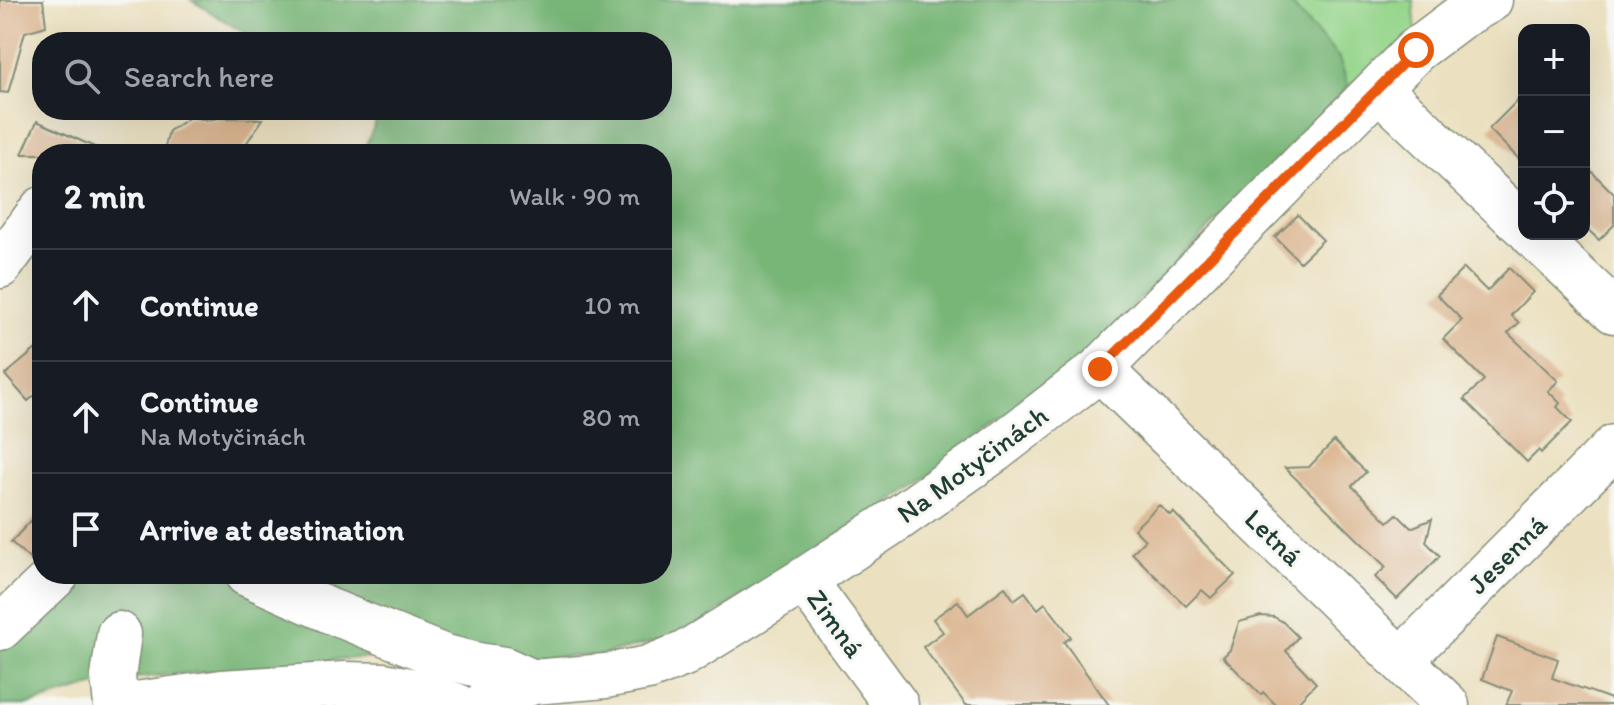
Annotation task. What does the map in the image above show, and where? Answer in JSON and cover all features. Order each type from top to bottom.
[{"type":"street","name":"Na Motyčinách","points":[[483,705],[494,697],[533,682],[606,676],[648,668],[684,654],[804,580],[995,450],[1100,369],[1416,50],[1466,6]]},
{"type":"street","points":[[1379,89],[1518,220]]},
{"type":"street","points":[[0,266],[32,223]]},
{"type":"street","points":[[1538,240],[1614,311]]},
{"type":"street","name":"Letná","points":[[1100,369],[1447,705]]},
{"type":"street","name":"Jesenná","points":[[1401,660],[1614,447]]},
{"type":"street","name":"Zimná","points":[[804,580],[896,705]]},
{"type":"street","points":[[0,628],[46,584]]},
{"type":"street","points":[[269,584],[442,656],[504,669],[533,682]]},
{"type":"street","points":[[116,705],[113,677],[119,634]]},
{"type":"street","points":[[130,705],[222,692],[345,684],[384,685],[415,691],[455,705]]},
{"type":"green space","points":[[191,0],[1287,0],[1339,58],[1348,87],[1088,352],[913,488],[682,635],[601,655],[510,659],[355,658],[133,678],[107,682],[28,705],[0,705],[0,612],[32,583],[672,584],[672,144],[366,144],[377,120],[672,120],[672,32],[243,32]]},
{"type":"green space","points":[[1287,0],[1413,0],[1416,32],[1348,87],[1339,58]]},
{"type":"building","points":[[0,0],[43,0],[46,26],[25,32],[8,93],[0,92]]},
{"type":"building","points":[[1518,100],[1518,158],[1489,129]]},
{"type":"building","points":[[186,120],[262,120],[246,144],[166,144],[169,131]]},
{"type":"building","points":[[37,121],[88,144],[32,144],[32,154],[22,154]]},
{"type":"building","points":[[1590,170],[1614,194],[1614,225],[1599,240],[1590,232]]},
{"type":"building","points":[[1298,215],[1323,240],[1300,262],[1275,237]]},
{"type":"building","points":[[1464,268],[1487,291],[1509,268],[1533,292],[1511,315],[1519,323],[1508,333],[1558,381],[1548,391],[1560,403],[1557,407],[1572,422],[1541,453],[1539,450],[1527,462],[1464,399],[1484,380],[1443,339],[1462,320],[1437,295]]},
{"type":"building","points":[[32,352],[32,398],[28,401],[5,375]]},
{"type":"building","points":[[1334,441],[1366,472],[1352,486],[1388,522],[1397,514],[1411,528],[1432,519],[1426,542],[1440,556],[1397,599],[1375,577],[1386,567],[1285,468],[1309,467]]},
{"type":"building","points":[[1159,505],[1170,515],[1173,512],[1235,575],[1211,598],[1202,590],[1186,606],[1132,553],[1145,540],[1134,529]]},
{"type":"building","points":[[32,520],[32,561],[11,542]]},
{"type":"building","points":[[1005,587],[1014,600],[1025,592],[1038,609],[1045,603],[1071,637],[1064,642],[1109,705],[966,705],[923,647],[943,632],[933,619],[958,601],[968,615]]},
{"type":"building","points":[[1261,616],[1274,617],[1283,622],[1298,637],[1286,651],[1316,683],[1295,705],[1276,705],[1263,692],[1261,695],[1223,657],[1230,650],[1239,622]]},
{"type":"building","points":[[1497,637],[1558,659],[1552,678],[1614,700],[1614,705],[1506,705],[1512,691],[1482,679]]},
{"type":"route","points":[[1100,369],[1416,50]]}]
